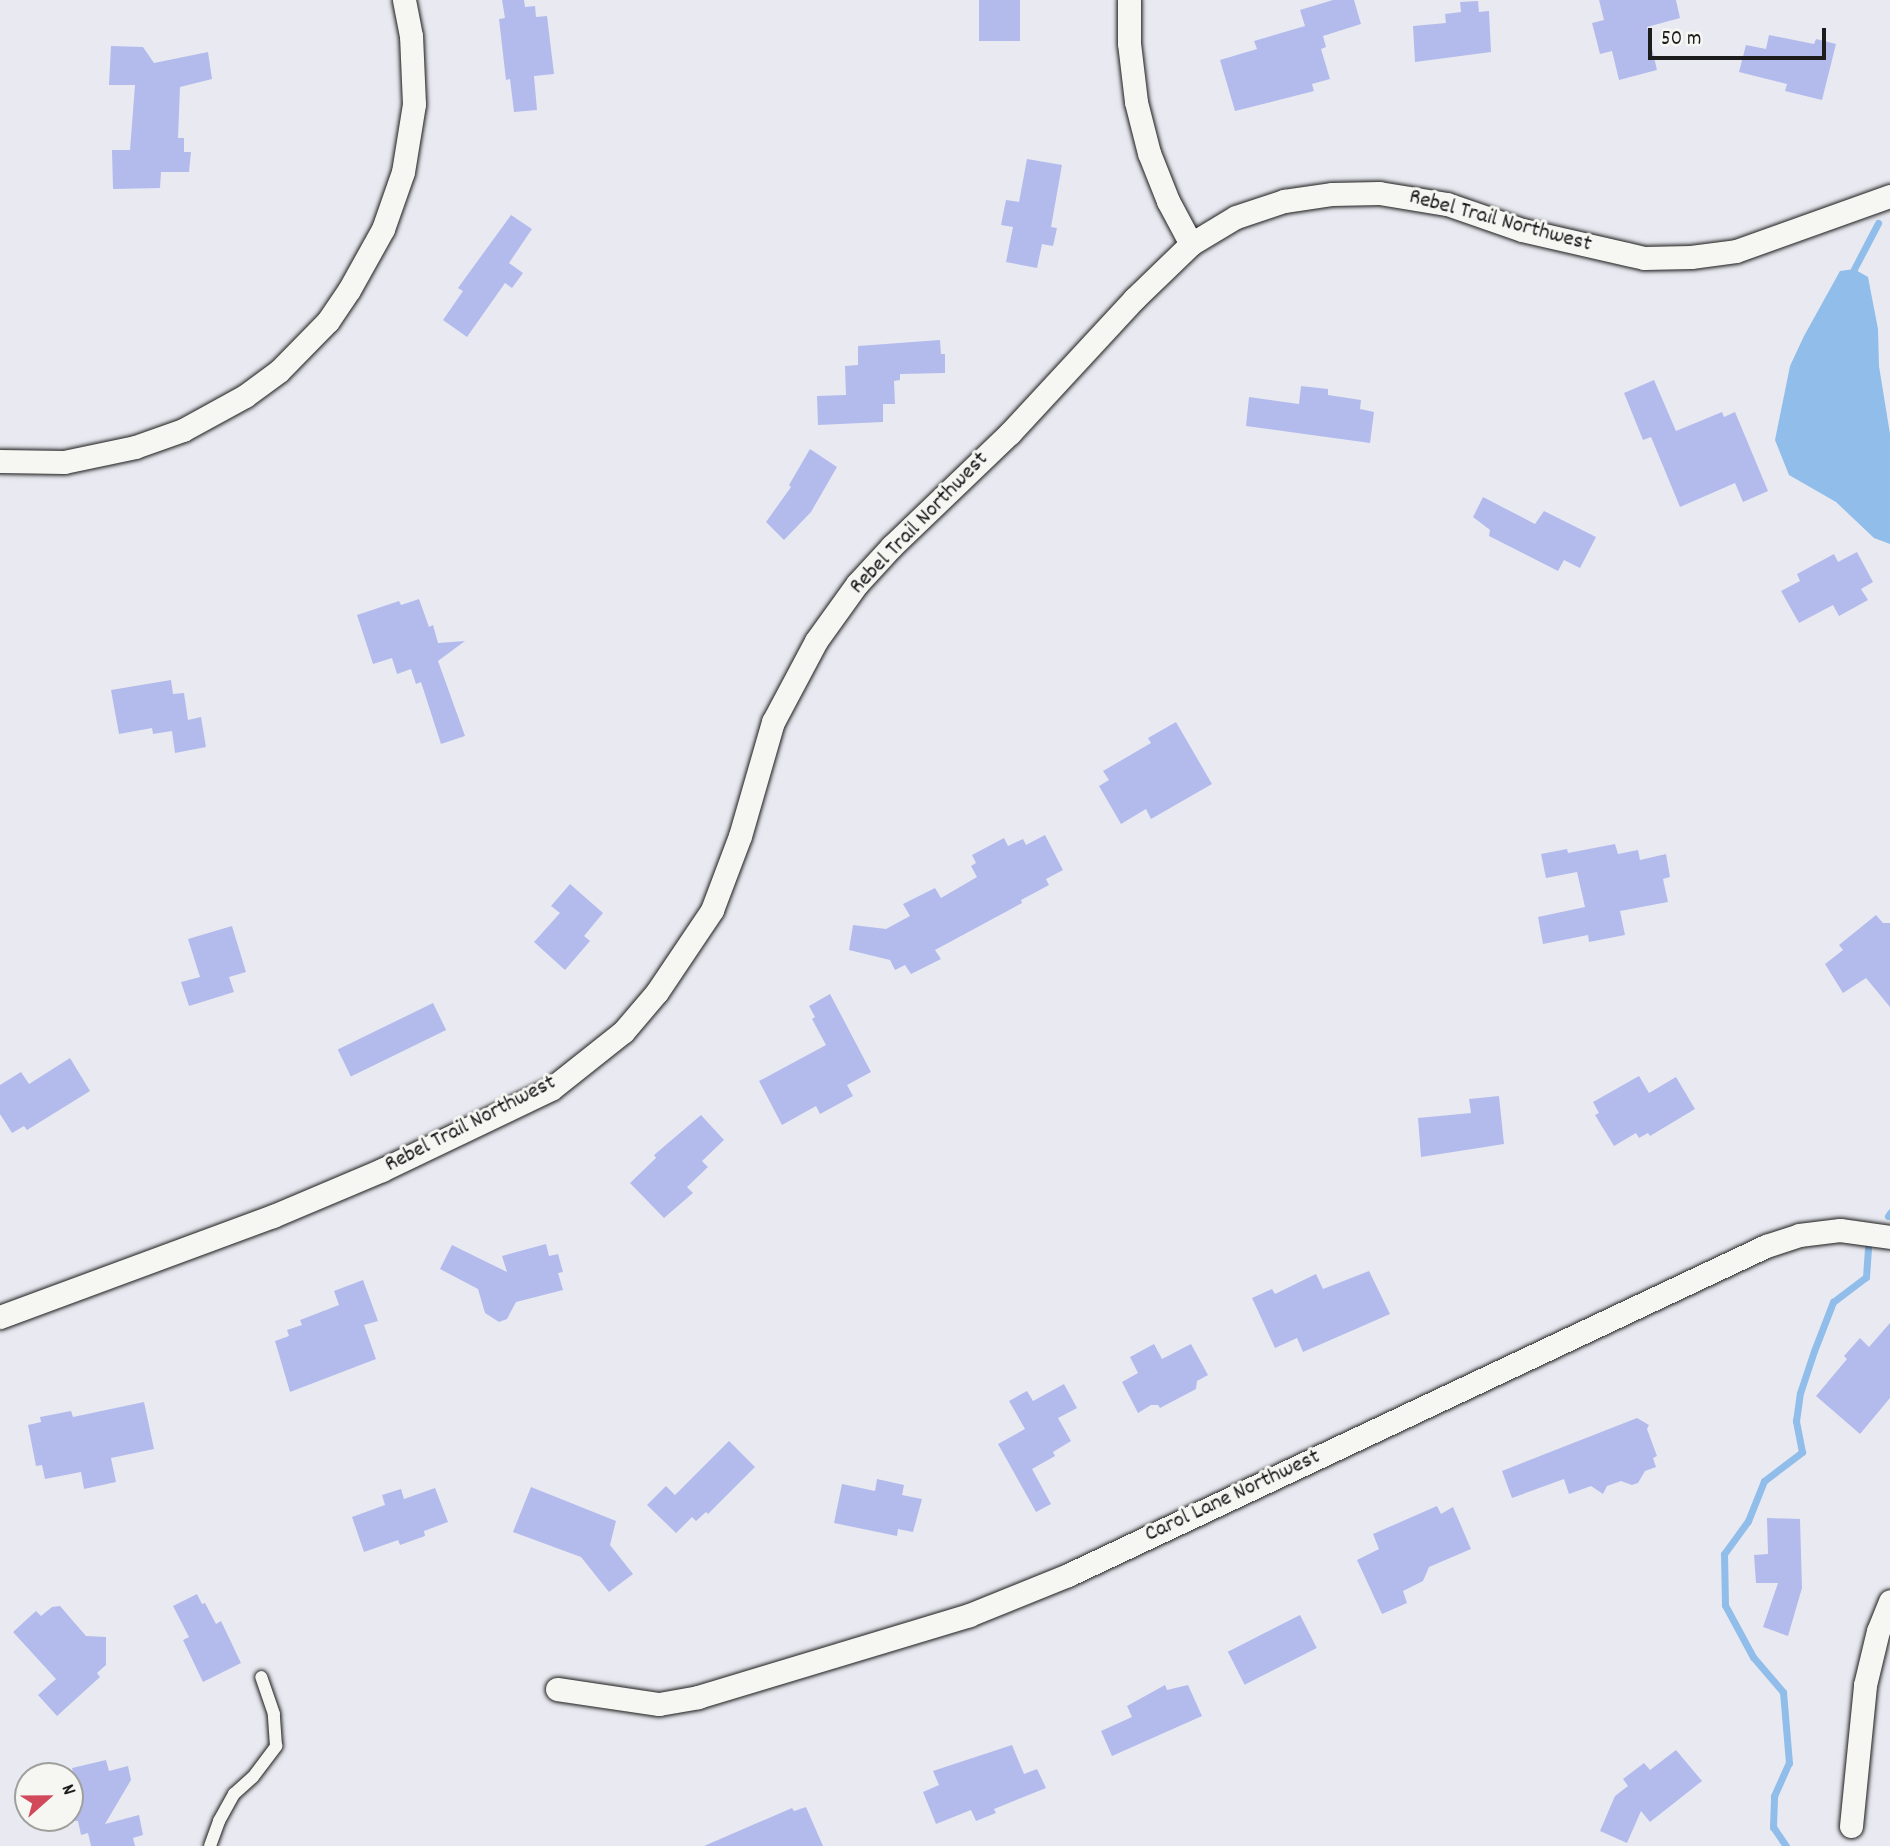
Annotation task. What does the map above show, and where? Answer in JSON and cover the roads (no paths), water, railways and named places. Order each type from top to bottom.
[{"type":"street","points":[[0,461],[64,462],[135,447],[183,430],[245,396],[279,371],[328,320],[349,290],[383,229],[403,173],[414,104],[411,36],[404,0]]},
{"type":"street","points":[[1129,0],[1129,43],[1136,102],[1149,153],[1168,201],[1191,244]]},
{"type":"street","name":"Rebel Trail Northwest","points":[[0,1317],[273,1216],[382,1170],[551,1088],[623,1032],[657,992],[712,910],[740,836],[773,722],[816,640],[857,584],[892,546],[1010,433],[1134,299],[1191,244],[1236,217],[1284,201],[1332,194],[1379,193],[1447,204],[1522,230],[1644,258],[1691,257],[1736,251],[1890,196]]},
{"type":"street","name":"Carol Lane Northwest","points":[[557,1689],[659,1704],[698,1698],[969,1615],[1068,1575],[1766,1246],[1799,1235],[1840,1230],[1890,1237]]},
{"type":"street","points":[[1851,1826],[1865,1685],[1878,1631],[1890,1601]]},
{"type":"lane","points":[[210,1846],[219,1821],[234,1794],[253,1777],[276,1746],[274,1714],[261,1677]]},
{"type":"water","points":[[1854,269],[1868,277],[1878,329],[1879,366],[1890,434],[1890,544],[1874,538],[1836,502],[1789,475],[1775,440],[1790,366],[1840,271]]},
{"type":"waterway","points":[[1854,269],[1878,223]]},
{"type":"waterway","points":[[1786,1846],[1773,1827],[1774,1796],[1789,1763],[1783,1692],[1753,1657],[1725,1605],[1724,1554],[1748,1521],[1764,1481],[1802,1452],[1796,1421],[1800,1393],[1833,1302],[1866,1277],[1868,1247]]}]
